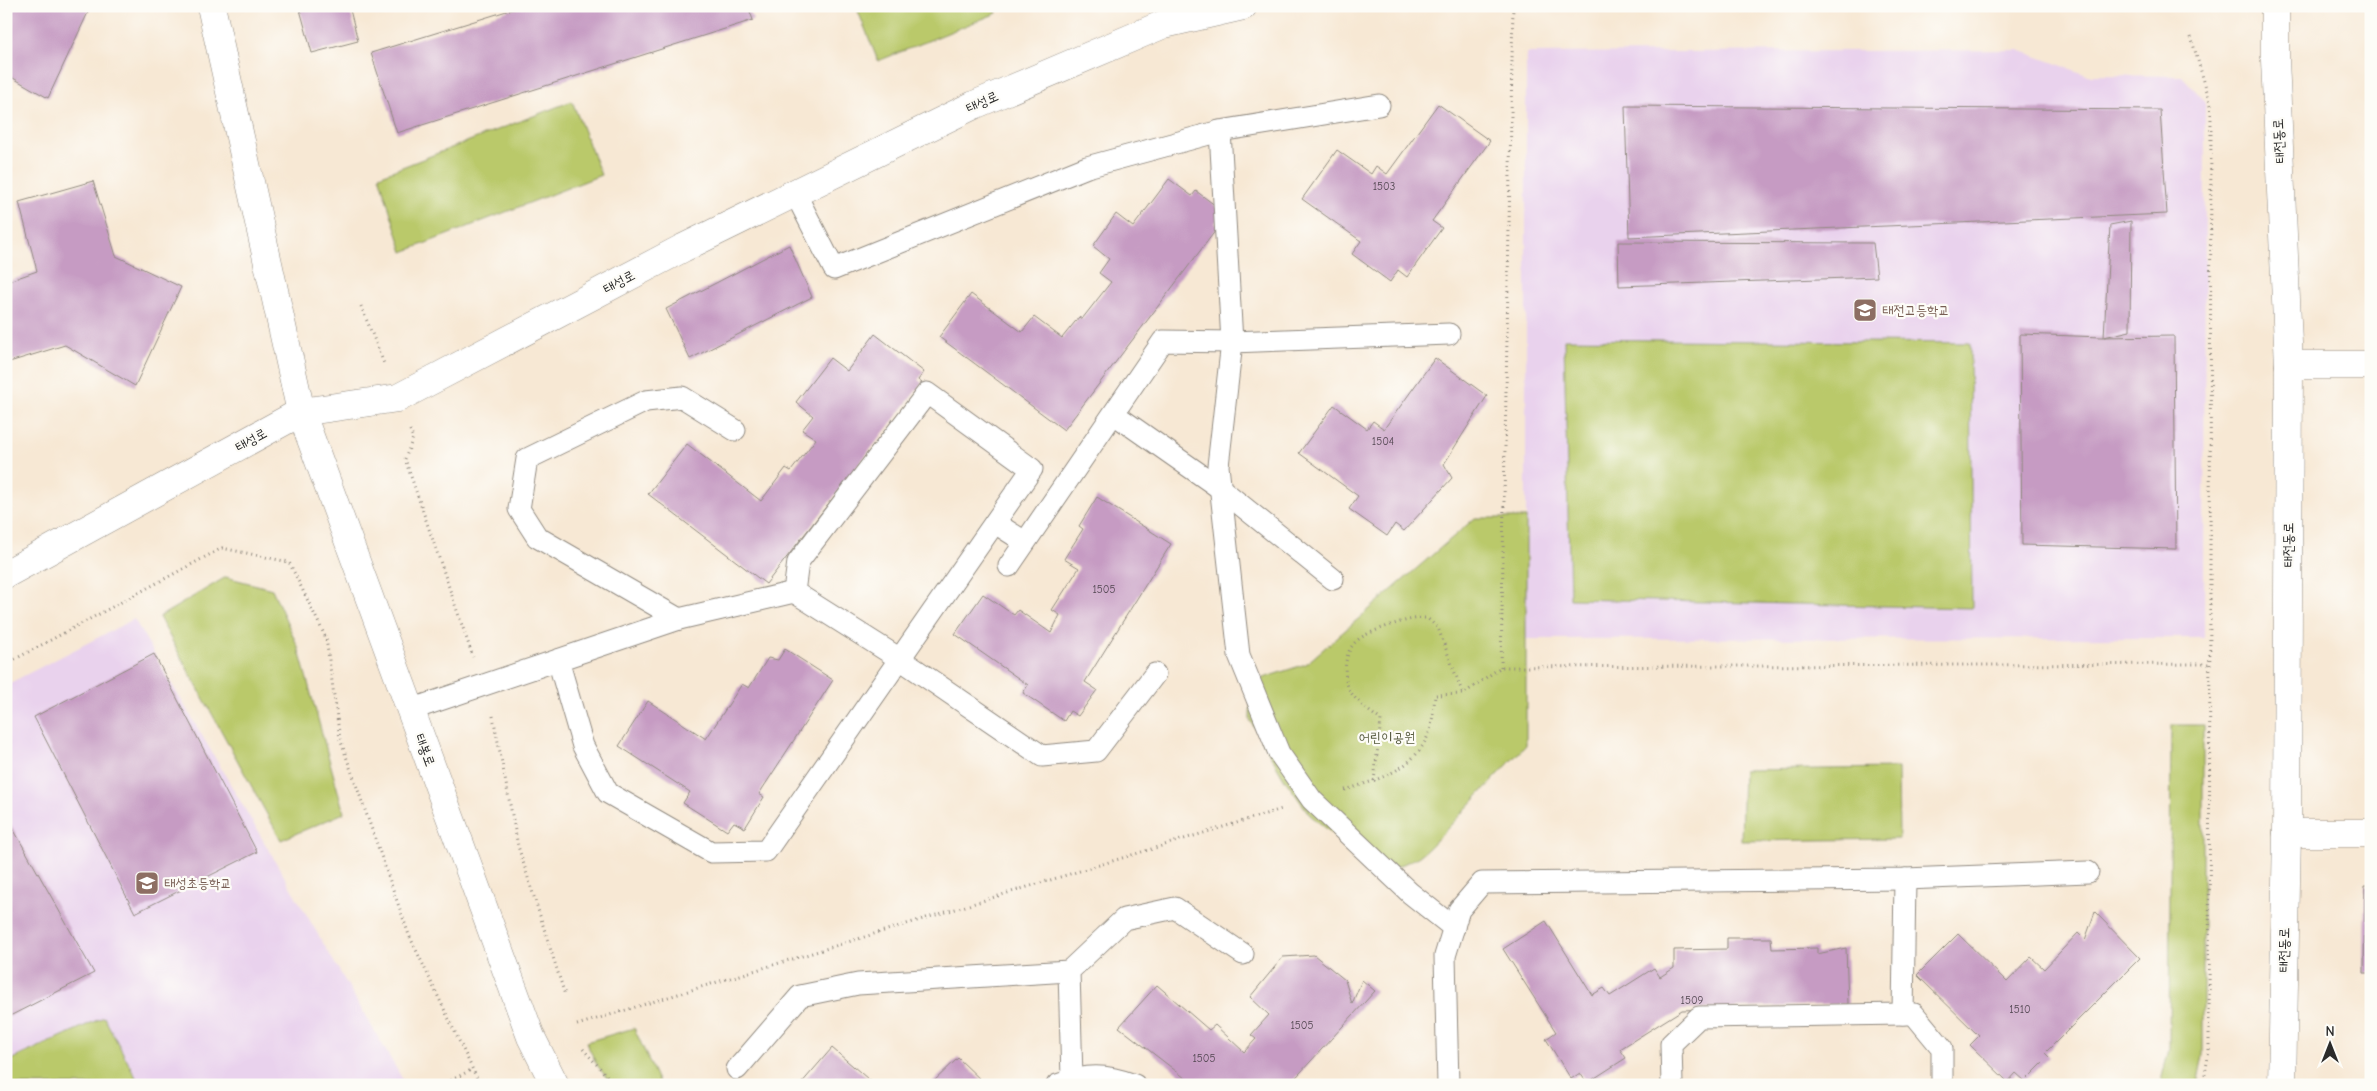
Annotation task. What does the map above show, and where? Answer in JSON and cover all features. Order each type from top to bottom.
[{"type":"street","name":"태봉로","points":[[211,6],[300,412],[531,1037],[555,1085]]},
{"type":"street","name":"태성로","points":[[6,574],[300,412],[398,398],[683,248],[974,105],[1164,24],[1243,6]]},
{"type":"street","name":"태전동로","points":[[2276,6],[2276,69],[2289,365],[2287,833],[2282,1085]]},
{"type":"street","points":[[2289,365],[2371,365]]},
{"type":"street","points":[[2287,833],[2371,833]]},
{"type":"lane","points":[[795,193],[834,269],[1087,167],[1220,131],[1379,105]]},
{"type":"lane","points":[[1220,131],[1232,342],[1218,466],[1239,655],[1279,752],[1312,800],[1410,893],[1454,928]]},
{"type":"lane","points":[[1010,566],[1163,341],[1232,342],[1449,334]]},
{"type":"lane","points":[[558,660],[583,746],[608,792],[711,852],[766,851],[1032,470],[927,393],[798,562],[794,592]]},
{"type":"lane","points":[[679,619],[537,537],[519,510],[527,459],[646,401],[682,396],[735,430]]},
{"type":"lane","points":[[1114,414],[1221,488],[1333,579]]},
{"type":"lane","points":[[995,523],[1025,542]]},
{"type":"lane","points":[[410,710],[679,619],[794,592],[900,659],[1042,756],[1096,751],[1155,674]]},
{"type":"lane","points":[[1448,1085],[1446,956],[1459,910],[1482,883],[1905,879],[2088,872]]},
{"type":"lane","points":[[1903,1014],[1905,879]]},
{"type":"lane","points":[[737,1069],[800,996],[858,984],[1069,972],[1124,919],[1174,908],[1243,954]]},
{"type":"lane","points":[[1069,972],[1064,1082],[1078,1077],[1107,1076],[1135,1085]]},
{"type":"lane","points":[[1672,1085],[1671,1044],[1699,1017],[1903,1014],[1914,1014],[1942,1048],[1942,1085]]},
{"type":"path","points":[[1501,667],[1513,6]]},
{"type":"path","points":[[2191,37],[2211,105],[2209,1051],[2203,1085]]},
{"type":"path","points":[[414,438],[405,459],[476,666]]},
{"type":"path","points":[[6,664],[222,548],[289,562],[326,638],[340,739],[409,935],[480,1085]]},
{"type":"path","points":[[1374,781],[1381,720],[1364,708],[1350,693],[1345,675],[1346,660],[1352,646],[1366,635],[1398,622],[1412,618],[1427,618],[1438,628],[1463,694]]},
{"type":"path","points":[[576,1025],[1374,781],[1399,771],[1419,752],[1430,730],[1435,695],[1463,694],[1501,667],[2211,664]]},
{"type":"path","points":[[494,716],[518,846],[565,995]]},
{"type":"path","points":[[583,1049],[615,1085]]},
{"type":"path","points":[[442,1085],[473,1069]]},
{"type":"shaded area","name":"태전고등학교","points":[[2019,50],[2087,75],[2182,76],[2205,101],[2204,638],[1526,639],[1526,53]]},
{"type":"shaded area","name":"태성초등학교","points":[[134,619],[403,1080],[393,1085],[6,1085],[6,685]]},
{"type":"green space","points":[[856,6],[994,6],[997,13],[878,61]]},
{"type":"green space","points":[[572,101],[601,175],[403,252],[379,176]]},
{"type":"green space","points":[[1564,339],[1970,343],[1972,608],[1570,599]]},
{"type":"green space","name":"어린이공원","points":[[1475,518],[1526,518],[1526,745],[1429,848],[1418,857],[1397,867],[1355,852],[1310,815],[1285,780],[1250,720],[1251,682],[1306,664]]},
{"type":"green space","points":[[226,577],[272,589],[298,647],[344,813],[281,840],[159,617]]},
{"type":"green space","points":[[2171,725],[2203,725],[2203,1055],[2197,1085],[2160,1085],[2169,1049]]},
{"type":"green space","points":[[1898,768],[1899,839],[1741,841],[1743,770]]},
{"type":"green space","points":[[104,1017],[140,1085],[6,1085],[6,1062]]},
{"type":"green space","points":[[634,1028],[660,1085],[612,1085],[597,1065],[586,1042]]},
{"type":"building","points":[[6,6],[91,6],[48,98],[6,74]]},
{"type":"building","points":[[299,6],[349,6],[358,41],[312,53]]},
{"type":"building","points":[[523,6],[748,6],[753,20],[397,133],[371,53]]},
{"type":"building","points":[[1438,104],[1490,141],[1432,221],[1442,228],[1407,277],[1398,270],[1390,282],[1352,254],[1361,241],[1302,199],[1337,150],[1371,174],[1376,166],[1387,174]]},
{"type":"building","points":[[1625,106],[2160,110],[2167,214],[1629,237]]},
{"type":"building","points":[[1169,179],[1192,196],[1196,191],[1224,212],[1215,223],[1219,226],[1064,430],[939,337],[971,294],[1022,332],[1034,317],[1062,338],[1079,317],[1082,319],[1111,282],[1099,273],[1109,259],[1093,246],[1116,214],[1133,227]]},
{"type":"building","points":[[93,181],[116,256],[181,287],[135,386],[65,345],[6,363],[6,282],[37,271],[19,202]]},
{"type":"building","points":[[2131,221],[2130,331],[2104,337],[2110,225]]},
{"type":"building","points":[[1618,242],[1873,243],[1877,277],[1619,286]]},
{"type":"building","points":[[789,245],[812,297],[690,359],[666,309]]},
{"type":"building","points":[[875,334],[924,372],[918,380],[922,383],[766,584],[648,494],[687,444],[761,501],[786,468],[791,471],[816,439],[802,430],[813,416],[796,402],[830,358],[847,371]]},
{"type":"building","points":[[2020,334],[2102,337],[2174,336],[2176,549],[2022,545]]},
{"type":"building","points":[[1435,358],[1487,396],[1444,464],[1452,478],[1404,531],[1395,524],[1387,536],[1349,509],[1358,496],[1299,453],[1334,405],[1367,429],[1373,421],[1384,429]]},
{"type":"building","points":[[1097,497],[1171,544],[1085,682],[1097,690],[1078,716],[1070,711],[1064,721],[1023,693],[1028,685],[955,634],[983,594],[1014,615],[1018,610],[1051,633],[1060,615],[1052,610],[1079,568],[1064,559],[1083,529],[1079,526]]},
{"type":"building","points":[[785,649],[833,680],[759,794],[764,797],[745,828],[734,822],[727,831],[683,803],[690,792],[619,746],[648,701],[706,739],[742,684],[749,688],[768,658],[778,660]]},
{"type":"building","points":[[154,654],[257,852],[135,913],[34,717]]},
{"type":"building","points":[[6,816],[94,973],[6,1018]]},
{"type":"building","points":[[2365,886],[2371,886],[2371,973],[2364,973]]},
{"type":"building","points":[[2095,912],[2140,958],[2045,1053],[2049,1057],[2025,1081],[2016,1073],[2008,1082],[1970,1045],[1979,1036],[1917,975],[1958,934],[2007,982],[2031,957],[2044,969],[2078,933],[2085,940]]},
{"type":"building","points":[[1546,921],[1592,995],[1604,988],[1610,996],[1654,968],[1660,977],[1674,968],[1674,950],[1727,949],[1727,938],[1771,938],[1772,949],[1817,948],[1817,954],[1846,948],[1848,1004],[1682,1010],[1620,1049],[1626,1058],[1587,1083],[1580,1073],[1571,1079],[1546,1039],[1556,1032],[1503,949]]},
{"type":"building","points":[[1314,955],[1345,980],[1352,1004],[1362,980],[1375,991],[1289,1085],[1280,1085],[1276,1081],[1279,1085],[1194,1085],[1119,1027],[1157,985],[1209,1030],[1215,1025],[1244,1052],[1256,1039],[1251,1035],[1269,1015],[1250,997],[1283,957]]},
{"type":"building","points":[[832,1048],[875,1085],[800,1085]]},
{"type":"building","points":[[958,1058],[986,1085],[930,1085]]},
{"type":"place","name":"태전고등학교","points":[[1865,310]]},
{"type":"place","name":"태성초등학교","points":[[147,883]]}]
